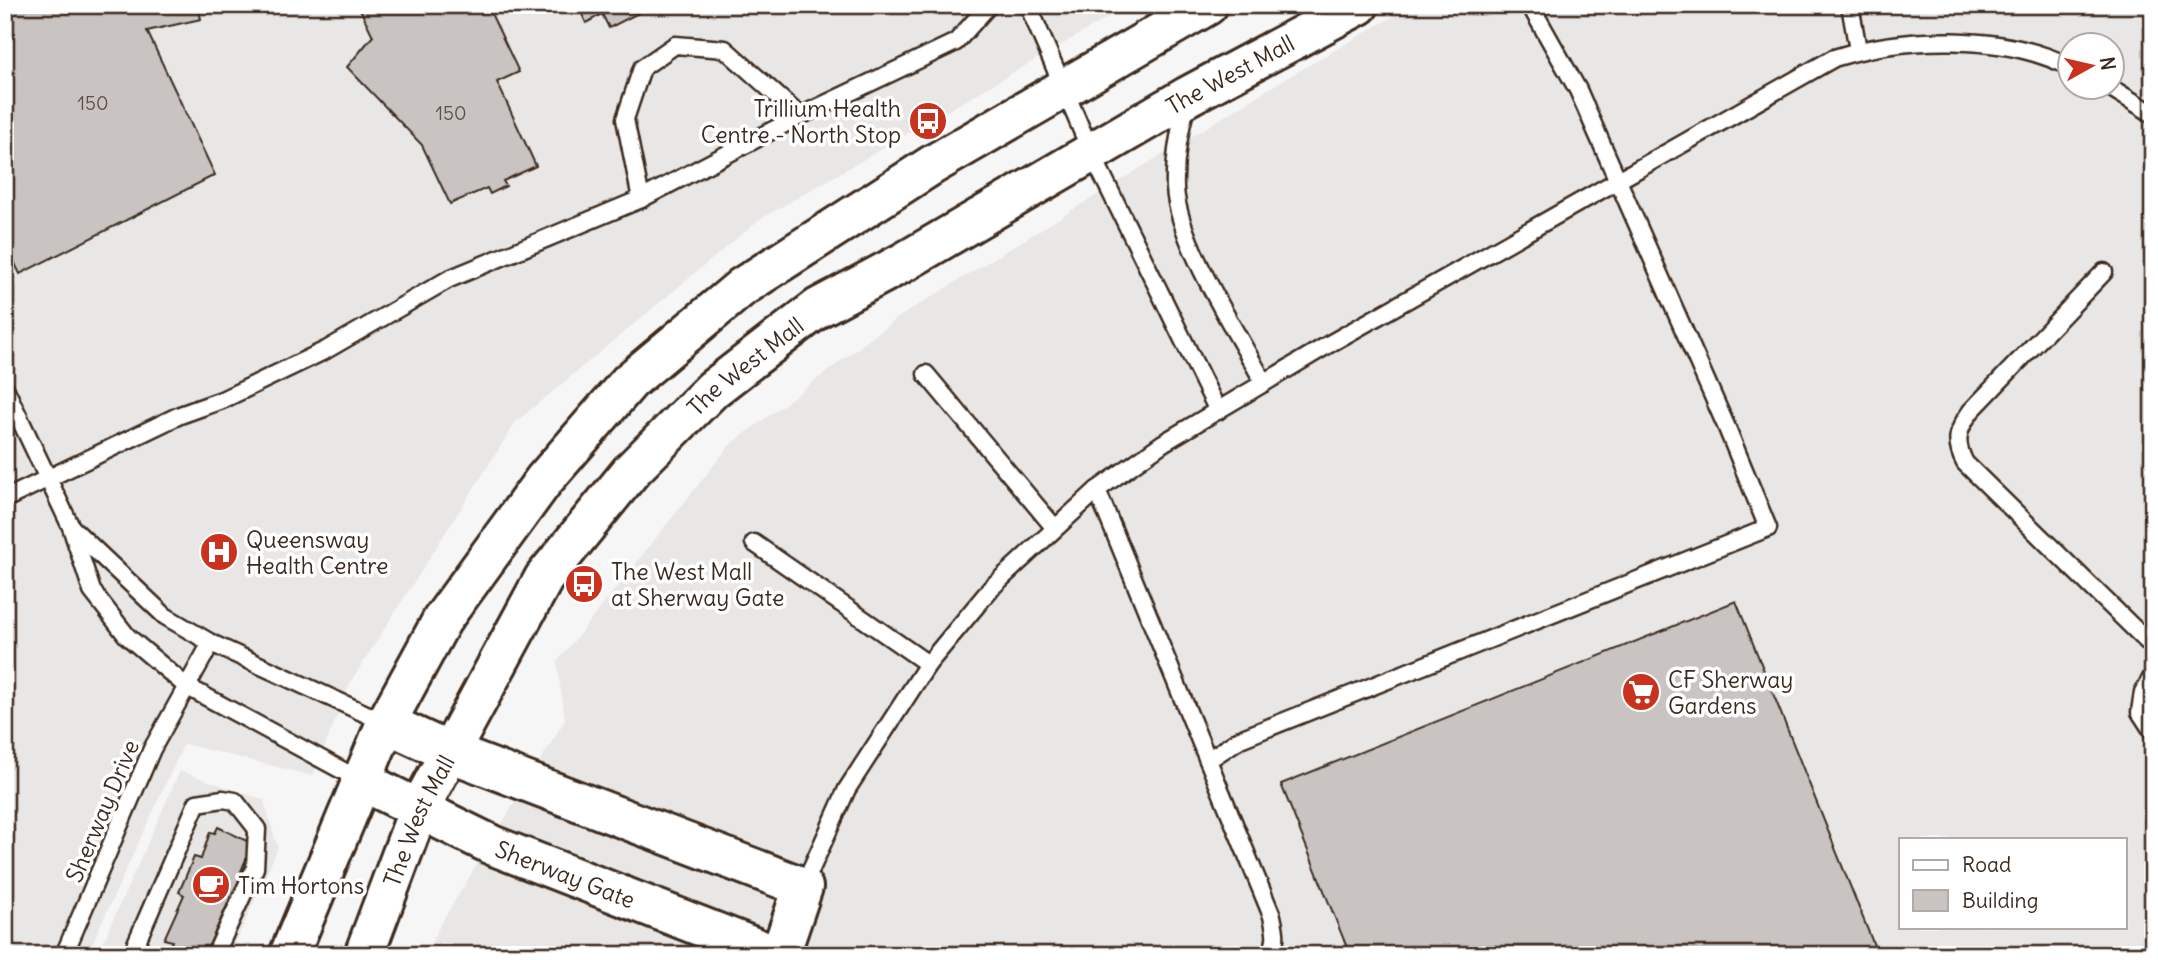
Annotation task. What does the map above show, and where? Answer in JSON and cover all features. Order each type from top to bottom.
[{"type":"main road","points":[[289,955],[386,723],[442,620],[544,480],[630,381],[742,287],[932,164],[1208,5]]},
{"type":"main road","name":"The West Mall","points":[[363,955],[418,811],[544,578],[632,470],[713,389],[818,308],[904,262],[1188,96],[1359,5]]},
{"type":"main road","points":[[386,723],[449,752],[803,887],[780,955]]},
{"type":"main road","name":"Sherway Gate","points":[[360,780],[418,811],[494,846],[774,955]]},
{"type":"lane","points":[[5,499],[326,351],[449,279],[641,199],[800,116],[956,42],[989,5]]},
{"type":"lane","points":[[1028,5],[1092,154],[1218,411]]},
{"type":"lane","points":[[1208,760],[1240,739],[1768,528],[1578,90],[1530,5]]},
{"type":"lane","points":[[1850,5],[1858,51]]},
{"type":"lane","points":[[803,887],[847,789],[928,664],[992,587],[1054,527],[1097,490],[1163,443],[1834,58],[1899,44],[1962,43],[1999,46],[2056,63]]},
{"type":"lane","points":[[641,199],[625,119],[642,68],[675,45],[725,49],[800,116]]},
{"type":"lane","points":[[1188,96],[1178,138],[1175,190],[1184,233],[1264,383]]},
{"type":"lane","points":[[2126,97],[2153,114]]},
{"type":"lane","points":[[2104,272],[1971,411],[1956,435],[1957,449],[1965,463],[2153,647]]},
{"type":"lane","points":[[926,374],[1054,527]]},
{"type":"lane","points":[[5,388],[71,527],[92,591],[127,636],[186,686],[360,780]]},
{"type":"lane","points":[[1097,490],[1272,916],[1276,933],[1274,949],[1268,955]]},
{"type":"lane","points":[[71,527],[164,616],[211,643],[386,723]]},
{"type":"lane","points":[[754,543],[928,664]]},
{"type":"lane","name":"Sherway Drive","points":[[64,955],[152,749],[211,643]]},
{"type":"lane","points":[[2153,675],[2143,692],[2140,712],[2153,732]]},
{"type":"lane","points":[[131,955],[197,803],[223,799],[235,801],[257,830],[255,868],[215,955]]},
{"type":"shaded area","name":"Queensway Health Centre","points":[[5,5],[1130,5],[759,220],[516,422],[350,683],[313,776],[184,744],[87,955],[5,955]]},
{"type":"shaded area","name":"CF Sherway Gardens","points":[[1413,5],[2153,5],[2153,955],[426,955],[440,925],[565,720],[557,662],[730,445],[899,317],[1278,83]]},
{"type":"shaded area","points":[[180,771],[264,800],[278,848],[230,955],[97,955]]},
{"type":"building","points":[[5,5],[198,5],[201,19],[147,31],[215,175],[20,274],[5,243]]},
{"type":"building","points":[[358,5],[487,5],[519,72],[497,82],[536,166],[503,181],[506,186],[490,194],[487,188],[450,204],[422,145],[347,67],[373,36]]},
{"type":"building","points":[[578,5],[654,5],[609,28],[602,14],[586,23]]},
{"type":"building","name":"CF Sherway Gardens","points":[[1736,601],[1875,948],[1865,952],[1867,955],[1350,955],[1281,784]]},
{"type":"building","name":"Tim Hortons","points":[[218,827],[249,842],[247,848],[250,850],[239,876],[243,878],[234,902],[229,901],[205,955],[181,955],[169,949],[172,941],[164,939],[184,895],[179,892],[194,857],[201,859],[210,832],[215,833]]},
{"type":"place","name":"Trillium Health Centre - North Stop","points":[[928,121]]},
{"type":"place","name":"Queensway Health Centre","points":[[219,552]]},
{"type":"place","name":"The West Mall at Sherway Gate","points":[[584,584]]},
{"type":"place","name":"CF Sherway Gardens","points":[[1641,692]]},
{"type":"place","name":"Tim Hortons","points":[[211,885]]}]
